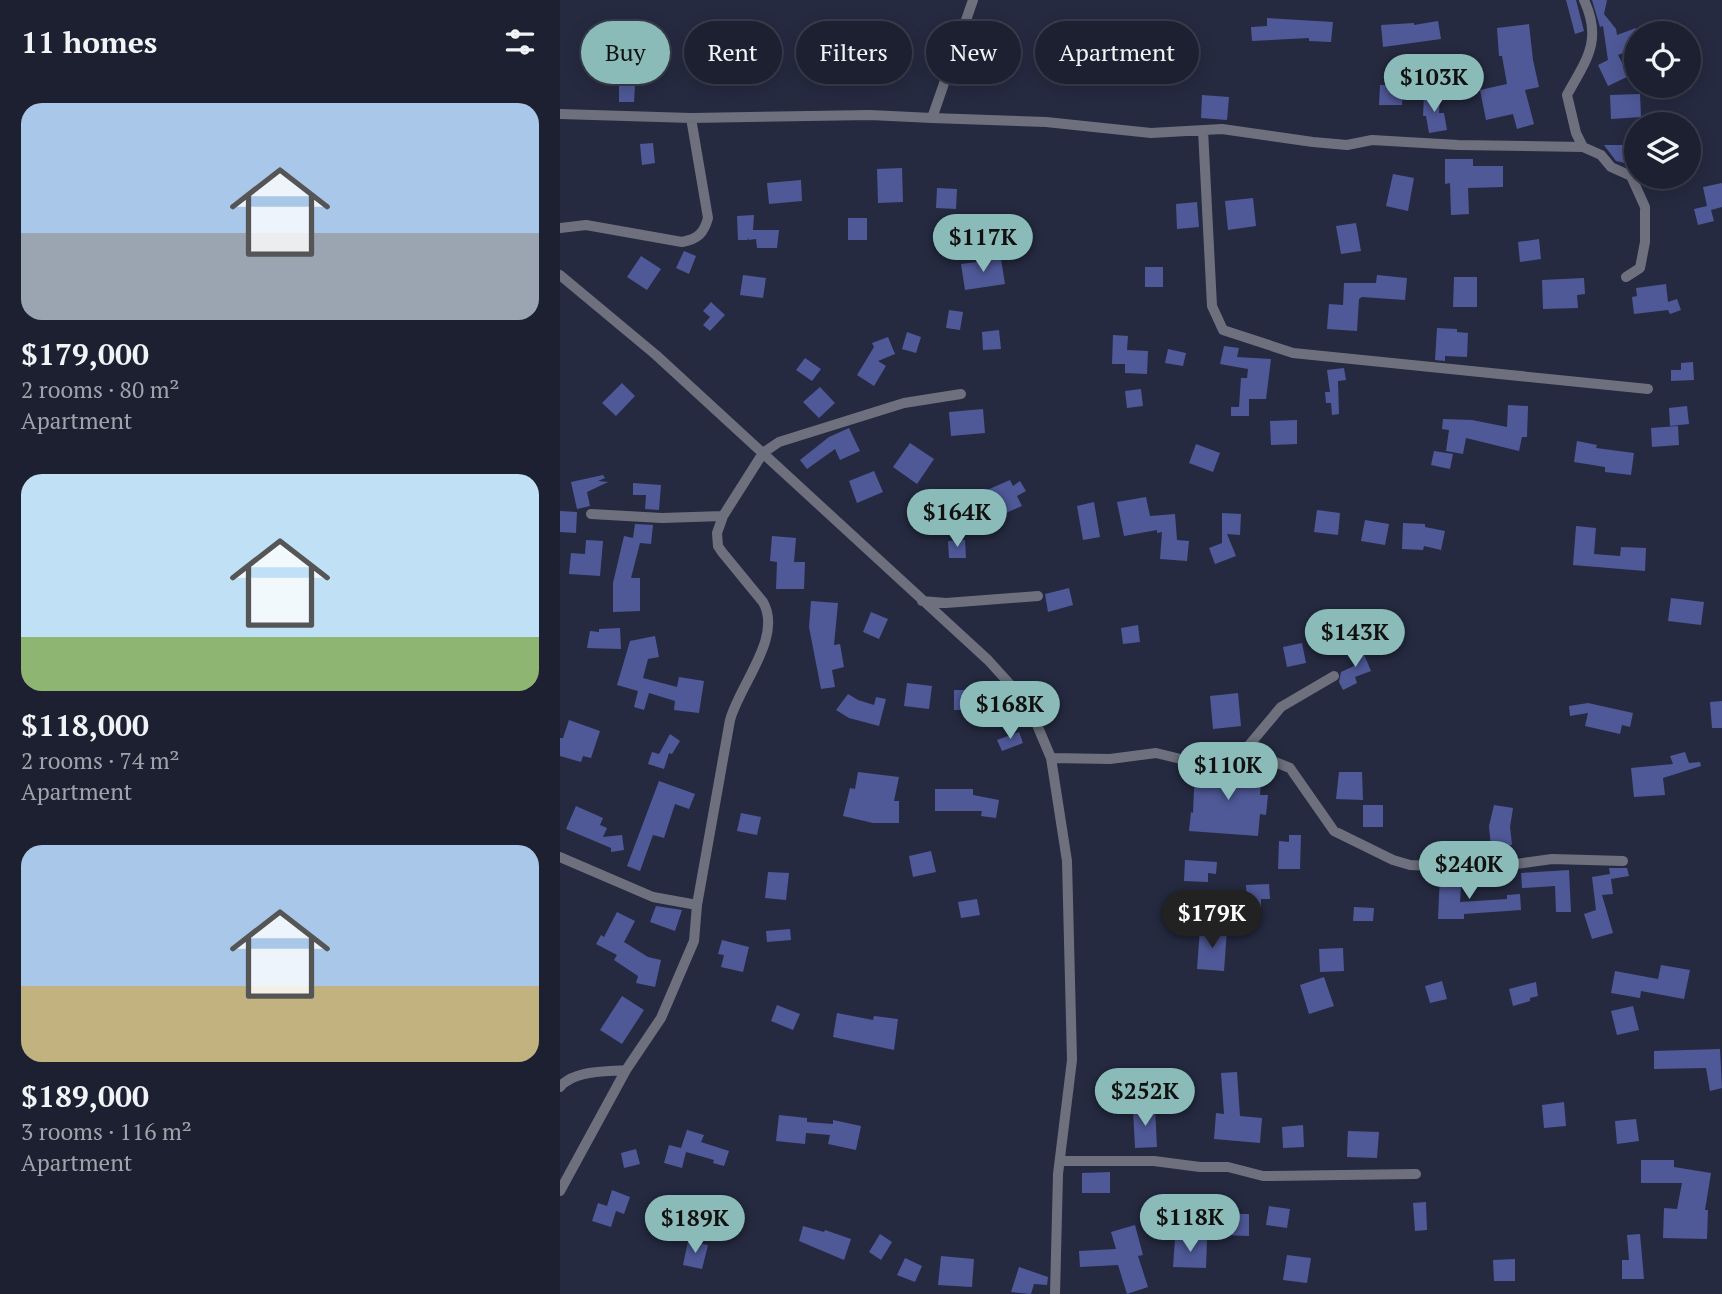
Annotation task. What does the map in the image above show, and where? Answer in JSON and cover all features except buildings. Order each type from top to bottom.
[{"type":"street","points":[[932,118],[973,0]]},
{"type":"street","points":[[1583,147],[1576,133],[1567,95],[1593,46],[1591,15],[1584,0]]},
{"type":"street","points":[[560,114],[691,118],[870,115],[1046,122],[1152,133],[1222,129],[1348,145],[1372,139],[1458,145],[1583,147],[1601,155],[1611,167],[1631,176],[1645,207],[1644,257],[1640,268],[1626,277]]},
{"type":"street","points":[[560,228],[586,225],[682,242],[695,240],[704,230],[708,218],[691,118]]},
{"type":"street","points":[[1203,130],[1212,306],[1223,330],[1293,353],[1648,389]]},
{"type":"street","points":[[560,275],[656,355],[988,660],[1032,713],[1051,758],[1067,861],[1072,1060],[1060,1161],[1055,1294]]},
{"type":"street","points":[[560,1191],[626,1070],[661,1018],[694,941],[697,905],[732,712],[769,631],[769,611],[718,546],[717,534],[723,516],[763,453],[779,442],[904,403],[961,394]]},
{"type":"street","points":[[591,514],[662,518],[723,516]]},
{"type":"street","points":[[922,601],[946,603],[1038,596]]},
{"type":"street","points":[[1245,750],[1281,707],[1334,676]]},
{"type":"street","points":[[1051,758],[1110,759],[1156,753],[1185,760],[1223,749],[1245,750],[1290,768],[1334,831],[1393,860],[1410,864],[1487,868],[1552,859],[1623,861]]},
{"type":"street","points":[[560,857],[653,897],[697,905]]},
{"type":"street","points":[[560,1087],[566,1079],[626,1070]]},
{"type":"street","points":[[1060,1161],[1154,1161],[1200,1167],[1228,1167],[1263,1176],[1416,1174]]}]
